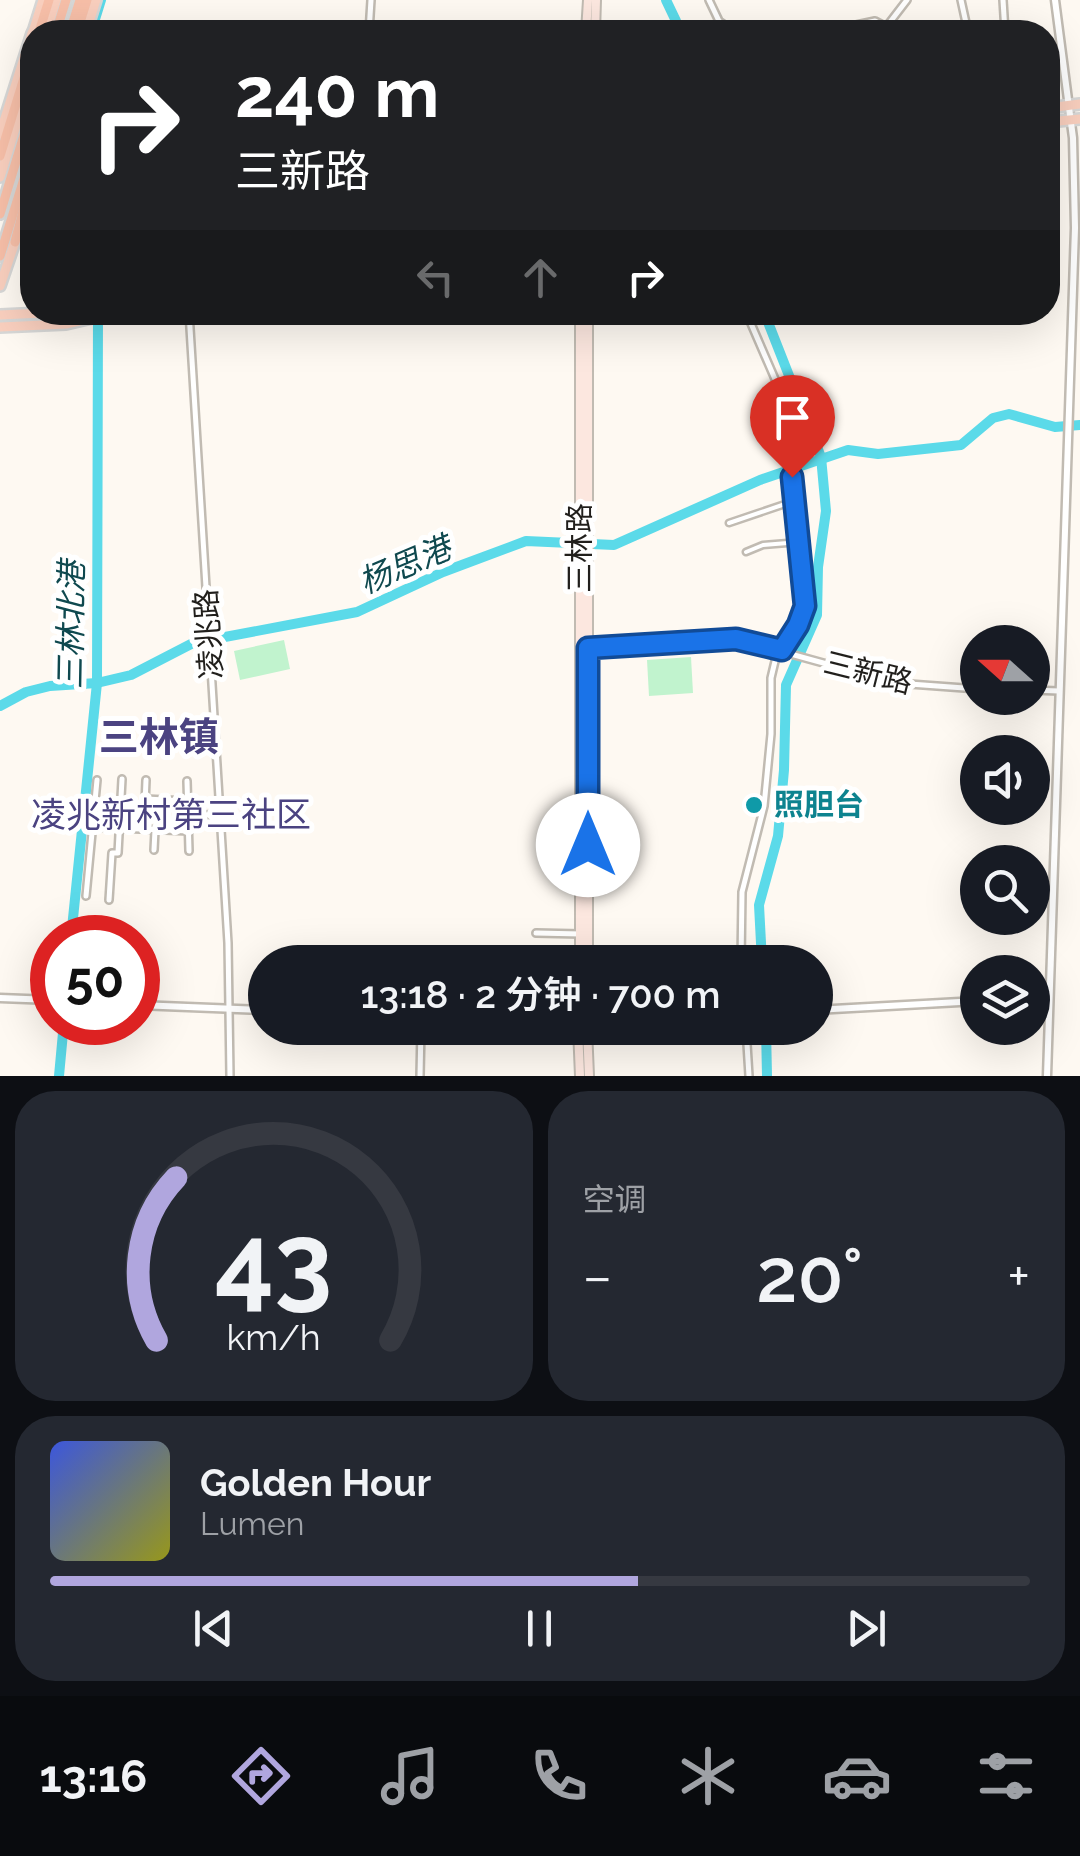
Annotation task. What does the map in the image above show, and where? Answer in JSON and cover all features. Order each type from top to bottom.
[{"type":"highway","points":[[1,153],[20,91]]},
{"type":"highway","points":[[0,214],[20,148]]},
{"type":"highway","points":[[0,256],[20,191]]},
{"type":"highway","points":[[14,242],[20,221]]},
{"type":"main road","points":[[0,134],[20,79]]},
{"type":"main road","points":[[0,177],[20,113]]},
{"type":"main road","points":[[0,267],[20,200]]},
{"type":"main road","points":[[0,286],[20,227]]},
{"type":"main road","points":[[0,327],[44,325]]},
{"type":"main road","name":"三林路","points":[[580,325],[586,530]]},
{"type":"main road","name":"三林路","points":[[581,945],[588,325]]},
{"type":"main road","name":"三林路","points":[[584,648],[588,945]]},
{"type":"main road","points":[[579,1045],[580,1076]]},
{"type":"main road","points":[[588,1045],[588,1076]]},
{"type":"street","points":[[1050,996],[1075,228],[1074,104],[1060,27]]},
{"type":"street","name":"凌兆路","points":[[190,325],[228,943],[230,1076]]},
{"type":"street","points":[[741,945],[742,892],[762,820],[774,662],[804,609],[790,462],[791,416],[752,325]]},
{"type":"street","points":[[728,522],[794,502]]},
{"type":"street","points":[[746,552],[800,542]]},
{"type":"street","name":"三新路","points":[[584,648],[736,639],[896,683],[960,687]]},
{"type":"street","points":[[1050,691],[1059,691]]},
{"type":"street","points":[[109,900],[112,853],[118,853],[122,779]]},
{"type":"street","points":[[86,896],[96,780]]},
{"type":"street","points":[[144,829],[146,780]]},
{"type":"street","points":[[187,782],[189,851]]},
{"type":"street","points":[[145,799],[188,800]]},
{"type":"street","points":[[188,816],[220,814]]},
{"type":"street","points":[[92,827],[189,831]]},
{"type":"street","points":[[154,850],[155,830]]},
{"type":"street","points":[[536,933],[581,934]]},
{"type":"street","points":[[0,998],[30,999]]},
{"type":"street","points":[[833,1009],[960,1002]]},
{"type":"street","points":[[160,1005],[248,1010]]},
{"type":"street","points":[[420,1076],[421,1045]]},
{"type":"street","points":[[747,1045],[749,1076]]},
{"type":"street","points":[[1047,1076],[1048,1045]]},
{"type":"green space","points":[[284,640],[290,669],[240,680],[234,651]]},
{"type":"green space","points":[[691,657],[693,693],[649,696],[647,660]]},
{"type":"waterway","name":"三林北港","points":[[95,20],[101,0]]},
{"type":"waterway","points":[[666,0],[676,20]]},
{"type":"waterway","name":"三林北港","points":[[73,915],[97,683],[98,325]]},
{"type":"waterway","points":[[761,945],[759,905],[778,836],[786,685],[817,615],[818,567],[826,511],[821,457],[769,325]]},
{"type":"waterway","name":"杨思港","points":[[0,706],[26,692],[50,686],[97,683],[131,675],[193,643],[357,612],[443,572],[526,541],[614,545],[760,480],[848,450],[878,454],[961,445],[993,418],[1009,414],[1055,427],[1080,425]]},
{"type":"waterway","name":"三林北港","points":[[59,1076],[62,1045]]},
{"type":"waterway","points":[[766,1045],[767,1076]]},
{"type":"place","name":"照胆台","points":[[754,805]]},
{"type":"district","name":"三林镇","points":[[159,737]]},
{"type":"district","name":"凌兆新村第三社区","points":[[171,815]]},
{"type":"route","points":[[588,845],[588,648],[736,639],[782,650],[805,606],[792,477]]}]
